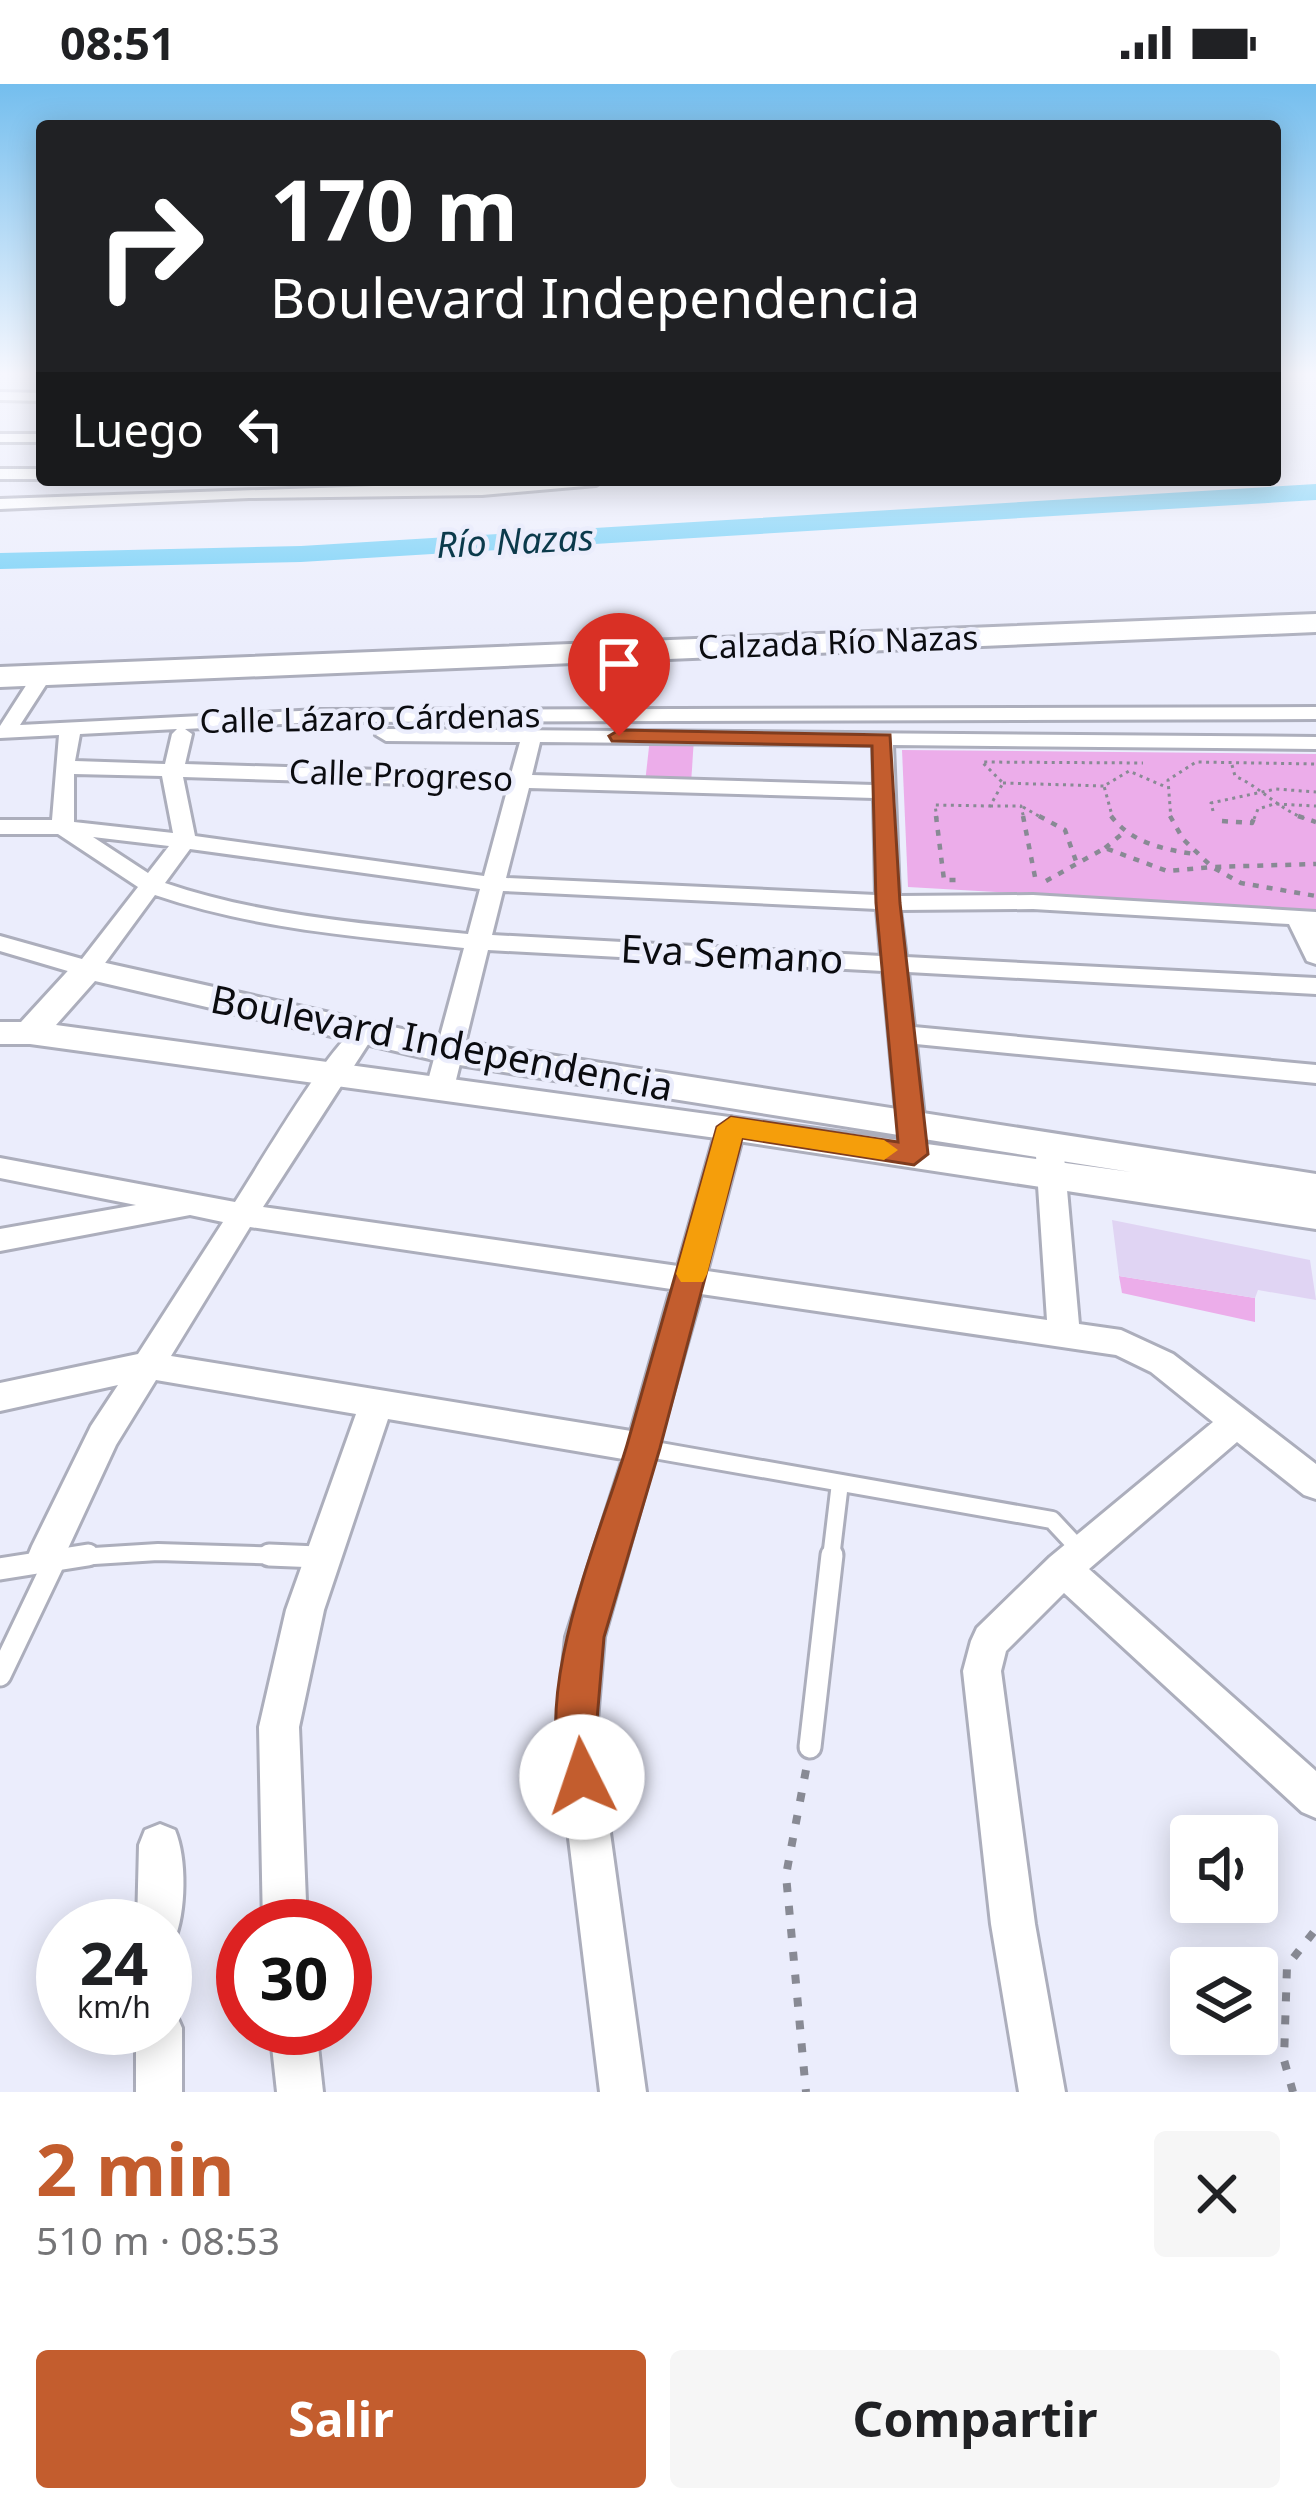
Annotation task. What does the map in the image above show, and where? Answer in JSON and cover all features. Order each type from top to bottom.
[{"type":"main road","name":"Calzada Río Nazas","points":[[0,677],[1316,622]]},
{"type":"street","points":[[0,474],[36,474]]},
{"type":"street","points":[[0,504],[251,486],[482,490],[528,486]]},
{"type":"street","points":[[41,677],[2,737],[67,748],[63,827]]},
{"type":"street","name":"Calle Lázaro Cárdenas","points":[[67,748],[124,728],[319,716],[1316,713]]},
{"type":"street","points":[[124,728],[182,734],[1316,743]]},
{"type":"street","points":[[15,1033],[88,969],[185,840],[173,792],[173,768],[182,734]]},
{"type":"street","points":[[443,1070],[532,735]]},
{"type":"street","points":[[883,740],[888,903],[912,1140]]},
{"type":"street","name":"Calle Progreso","points":[[67,748],[173,768],[883,792]]},
{"type":"street","points":[[0,827],[63,827],[185,840],[493,884],[888,903],[1033,902],[1307,918],[1316,956]]},
{"type":"street","name":"Eva Semano","points":[[63,827],[154,886],[210,906],[276,920],[478,942],[1316,986]]},
{"type":"street","name":"Boulevard Independencia","points":[[0,943],[88,969],[361,1034],[443,1070],[731,1127],[912,1140]]},
{"type":"street","name":"Boulevard Independencia","points":[[15,1033],[331,1075],[443,1070],[1050,1160],[1316,1188]]},
{"type":"street","points":[[51,1557],[103,1436],[361,1034]]},
{"type":"street","points":[[902,1034],[1316,1074]]},
{"type":"street","points":[[623,2092],[576,1732],[585,1637],[643,1448],[731,1127]]},
{"type":"street","points":[[1050,1160],[1064,1333]]},
{"type":"street","name":"Boulevard Independencia","points":[[1050,1160],[1316,1214]]},
{"type":"street","points":[[0,1168],[244,1215],[689,1283],[1064,1333],[1142,1351],[1316,1484]]},
{"type":"street","points":[[0,1240],[195,1206]]},
{"type":"street","points":[[0,1396],[146,1365],[643,1448]]},
{"type":"street","points":[[285,1899],[279,1727],[290,1664],[376,1405]]},
{"type":"street","points":[[1042,2092],[1013,1924],[982,1671],[990,1641],[1238,1421]]},
{"type":"street","points":[[1074,1562],[1316,1798]]},
{"type":"street","points":[[159,1899],[160,1845]]},
{"type":"street","points":[[159,2055],[159,2092]]},
{"type":"street","points":[[296,2055],[300,2092]]},
{"type":"lane","points":[[643,1448],[1052,1520],[1074,1562]]},
{"type":"lane","points":[[810,1747],[840,1483]]},
{"type":"lane","points":[[0,1569],[51,1557],[137,1550],[323,1558]]},
{"type":"lane","points":[[0,1675],[51,1557]]},
{"type":"path","points":[[1129,771],[1104,786],[1003,783],[982,762],[1157,763]]},
{"type":"path","points":[[1106,762],[1167,787]]},
{"type":"path","points":[[1194,854],[1163,805],[1167,787],[1181,768],[1196,762]]},
{"type":"path","points":[[1177,763],[1316,764]]},
{"type":"path","points":[[1232,765],[1235,776],[1273,802],[1316,822]]},
{"type":"path","points":[[990,806],[1003,783]]},
{"type":"path","points":[[1104,786],[1104,809],[1122,834],[1194,854],[1241,883],[1316,896]]},
{"type":"path","points":[[1213,811],[1211,803],[1263,792],[1316,792]]},
{"type":"path","points":[[1222,821],[1252,823],[1258,809],[1273,802],[1316,806]]},
{"type":"path","points":[[967,880],[944,880],[935,806],[1021,806],[1065,830],[1077,864]]},
{"type":"path","points":[[1021,806],[1036,883],[1077,864],[1122,834]]},
{"type":"path","points":[[1105,848],[1168,871],[1316,864]]},
{"type":"path","points":[[806,2092],[786,1875],[810,1747]]},
{"type":"path","points":[[1293,2092],[1284,2060],[1286,1966],[1316,1929]]},
{"type":"shaded area","points":[[650,738],[694,738],[691,784],[645,783]]},
{"type":"shaded area","points":[[902,750],[1316,754],[1316,910],[908,887]]},
{"type":"shaded area","points":[[1119,1276],[1255,1298],[1255,1322],[1122,1293]]},
{"type":"building","points":[[1112,1220],[1310,1260],[1316,1300],[1258,1290],[1255,1298],[1119,1276]]},
{"type":"waterway","name":"Río Nazas","points":[[0,561],[301,554],[1316,492]]},
{"type":"slow traffic","points":[[692,1274],[731,1127],[884,1150]]},
{"type":"route","points":[[582,1777],[576,1732],[585,1637],[643,1448],[731,1127],[914,1154],[888,903],[883,740],[619,736]]}]
